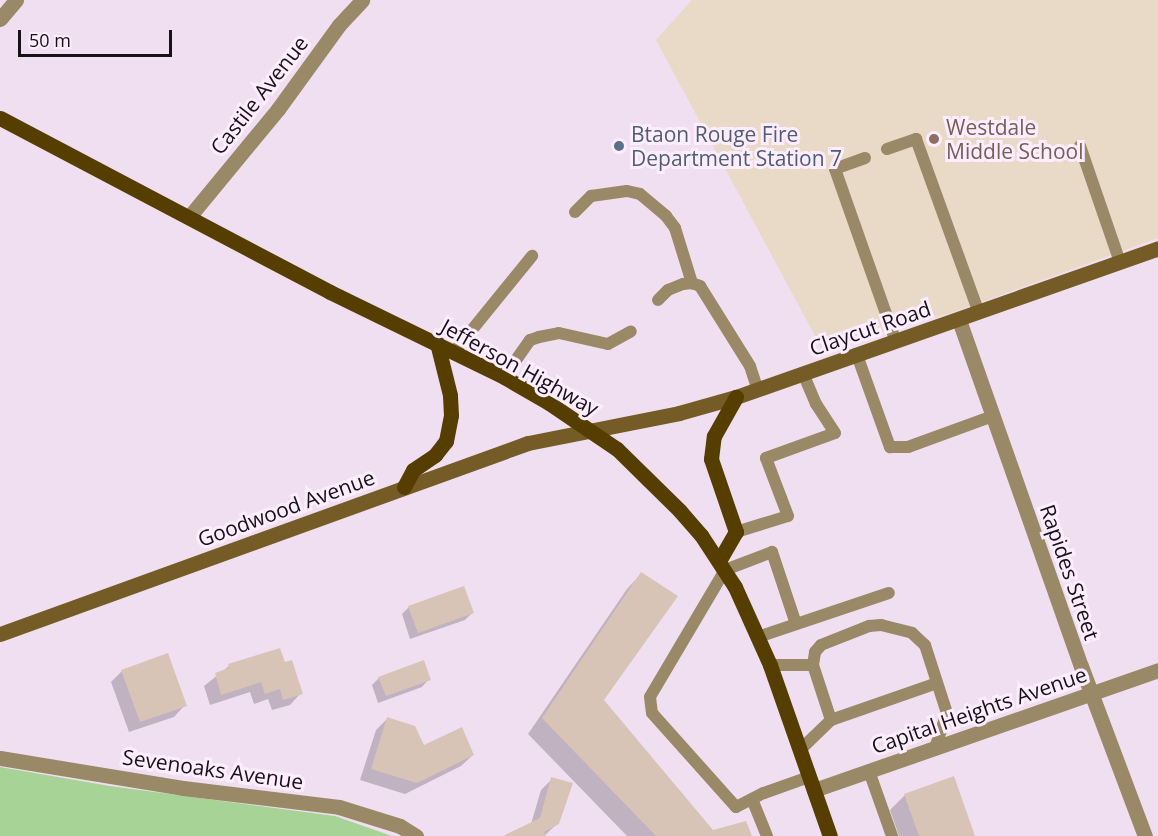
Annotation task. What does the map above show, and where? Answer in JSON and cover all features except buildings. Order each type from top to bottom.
[{"type":"main road","name":"Jefferson Highway","points":[[0,118],[330,292],[504,377],[590,429],[617,449],[661,489],[722,566],[758,636],[770,665],[830,836]]},
{"type":"main road","points":[[404,487],[413,470],[435,455],[446,441],[451,415],[450,396],[437,344]]},
{"type":"main road","points":[[722,566],[736,532],[711,459],[714,436],[736,398]]},
{"type":"street","points":[[0,19],[16,0]]},
{"type":"street","name":"Castile Avenue","points":[[189,217],[278,109],[339,25],[362,0]]},
{"type":"street","name":"Claycut Road","points":[[590,429],[680,412],[736,398],[979,314],[1158,248]]},
{"type":"street","name":"Rapides Street","points":[[959,320],[1092,693],[1146,836]]},
{"type":"street","name":"Goodwood Avenue","points":[[0,634],[528,443],[590,429]]},
{"type":"street","name":"Capital Heights Avenue","points":[[811,784],[869,771],[1158,670]]},
{"type":"street","name":"Sevenoaks Avenue","points":[[0,758],[183,788],[339,807],[399,826],[416,836]]},
{"type":"lane","points":[[887,149],[916,139],[979,314]]},
{"type":"lane","points":[[1080,146],[1120,262]]},
{"type":"lane","points":[[865,158],[835,169],[896,342]]},
{"type":"lane","points":[[574,212],[591,196],[627,191],[640,194],[666,216],[675,228],[692,283]]},
{"type":"lane","points":[[454,352],[532,256]]},
{"type":"lane","points":[[658,300],[668,290],[692,283],[700,286],[750,366],[758,390]]},
{"type":"lane","points":[[504,377],[530,340],[559,333],[608,344],[631,331]]},
{"type":"lane","points":[[857,355],[891,447],[908,447],[993,416]]},
{"type":"lane","points":[[736,532],[788,516],[766,458],[835,433],[816,404],[803,373]]},
{"type":"lane","points":[[796,624],[772,552],[722,566],[650,697],[652,713],[736,807],[752,799],[811,784]]},
{"type":"lane","points":[[758,636],[889,593]]},
{"type":"lane","points":[[831,720],[813,665],[815,652],[821,645],[869,626],[882,625],[912,633],[920,639],[947,713],[935,748]]},
{"type":"lane","points":[[770,665],[813,665]]},
{"type":"lane","points":[[800,750],[831,720],[937,683]]},
{"type":"lane","points":[[869,771],[892,836]]},
{"type":"lane","points":[[752,799],[767,836]]},
{"type":"shaded area","name":"Westdale Middle School","points":[[692,0],[1158,0],[1158,238],[954,312],[822,349],[656,40]]},
{"type":"green space","points":[[0,767],[110,786],[335,816],[392,836],[0,836]]},
{"type":"place","name":"Westdale Middle School","points":[[934,139]]},
{"type":"place","name":"Btaon Rouge Fire Department Station 7","points":[[619,146]]}]
